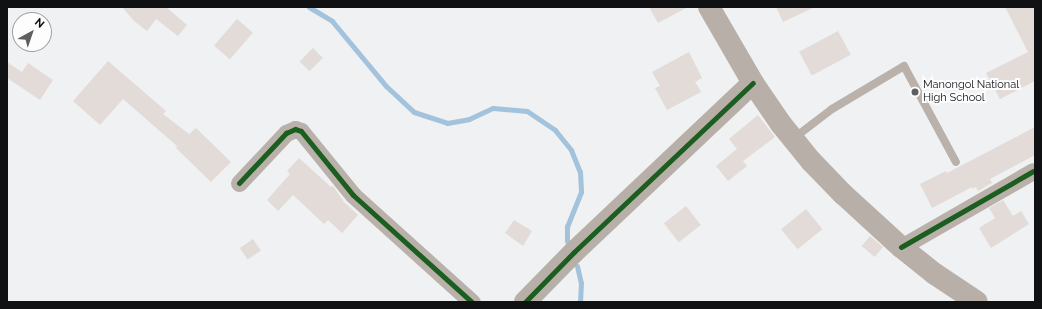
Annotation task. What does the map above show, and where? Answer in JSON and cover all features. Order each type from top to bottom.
[{"type":"main road","points":[[709,7],[753,84],[794,139],[843,194],[901,247],[935,274],[977,302]]},
{"type":"main road","points":[[525,302],[580,247],[753,84]]},
{"type":"street","points":[[239,183],[286,132],[296,129],[301,131],[353,195],[472,302]]},
{"type":"street","points":[[901,247],[1033,171]]},
{"type":"lane","points":[[794,139],[832,109],[904,66],[956,162]]},
{"type":"building","points":[[122,7],[166,7],[187,25],[178,36],[156,19],[147,31],[134,21]]},
{"type":"building","points":[[649,7],[688,7],[658,23]]},
{"type":"building","points":[[776,7],[815,7],[783,22]]},
{"type":"building","points":[[1005,7],[1035,7],[1035,81],[1000,99],[986,73],[1028,52]]},
{"type":"building","points":[[237,19],[253,33],[230,59],[214,45]]},
{"type":"building","points":[[838,31],[851,55],[812,75],[799,52]]},
{"type":"building","points":[[313,48],[323,58],[309,71],[300,61]]},
{"type":"building","points":[[689,52],[702,78],[695,82],[701,92],[667,110],[655,88],[660,86],[652,72]]},
{"type":"building","points":[[108,61],[166,111],[163,114],[189,134],[196,128],[231,162],[211,182],[176,148],[177,146],[123,99],[100,125],[73,101]]},
{"type":"building","points":[[7,62],[22,72],[28,63],[53,80],[40,100],[7,78]]},
{"type":"building","points":[[758,115],[775,137],[743,161],[747,166],[728,181],[716,166],[737,149],[729,139]]},
{"type":"building","points":[[1035,127],[1035,155],[990,179],[992,183],[978,191],[976,187],[972,189],[972,187],[932,208],[920,184],[946,171],[947,173]]},
{"type":"building","points":[[299,158],[331,187],[333,186],[344,202],[358,215],[342,233],[328,220],[324,224],[293,195],[278,211],[267,200],[290,174],[287,171]]},
{"type":"building","points":[[1003,200],[1013,216],[1021,211],[1029,224],[991,248],[979,228],[995,218],[989,208]]},
{"type":"building","points":[[686,206],[701,225],[679,242],[664,223]]},
{"type":"building","points":[[806,209],[822,229],[797,249],[781,229]]},
{"type":"building","points":[[514,220],[532,231],[523,246],[505,233]]},
{"type":"building","points":[[870,236],[883,247],[875,257],[862,246]]},
{"type":"building","points":[[253,239],[261,251],[248,260],[240,248]]},
{"type":"waterway","points":[[309,7],[332,21],[386,86],[414,112],[447,123],[469,119],[493,108],[527,111],[555,130],[571,150],[580,172],[581,192],[567,226],[567,241]]},
{"type":"waterway","points":[[577,266],[581,283],[580,302]]},
{"type":"cycle path","points":[[525,302],[574,252],[753,83]]},
{"type":"cycle path","points":[[239,183],[286,133],[295,129],[301,131],[353,195],[472,302]]},
{"type":"cycle path","points":[[901,247],[1033,171]]},
{"type":"place","name":"Manongol National High School","points":[[915,92]]}]
